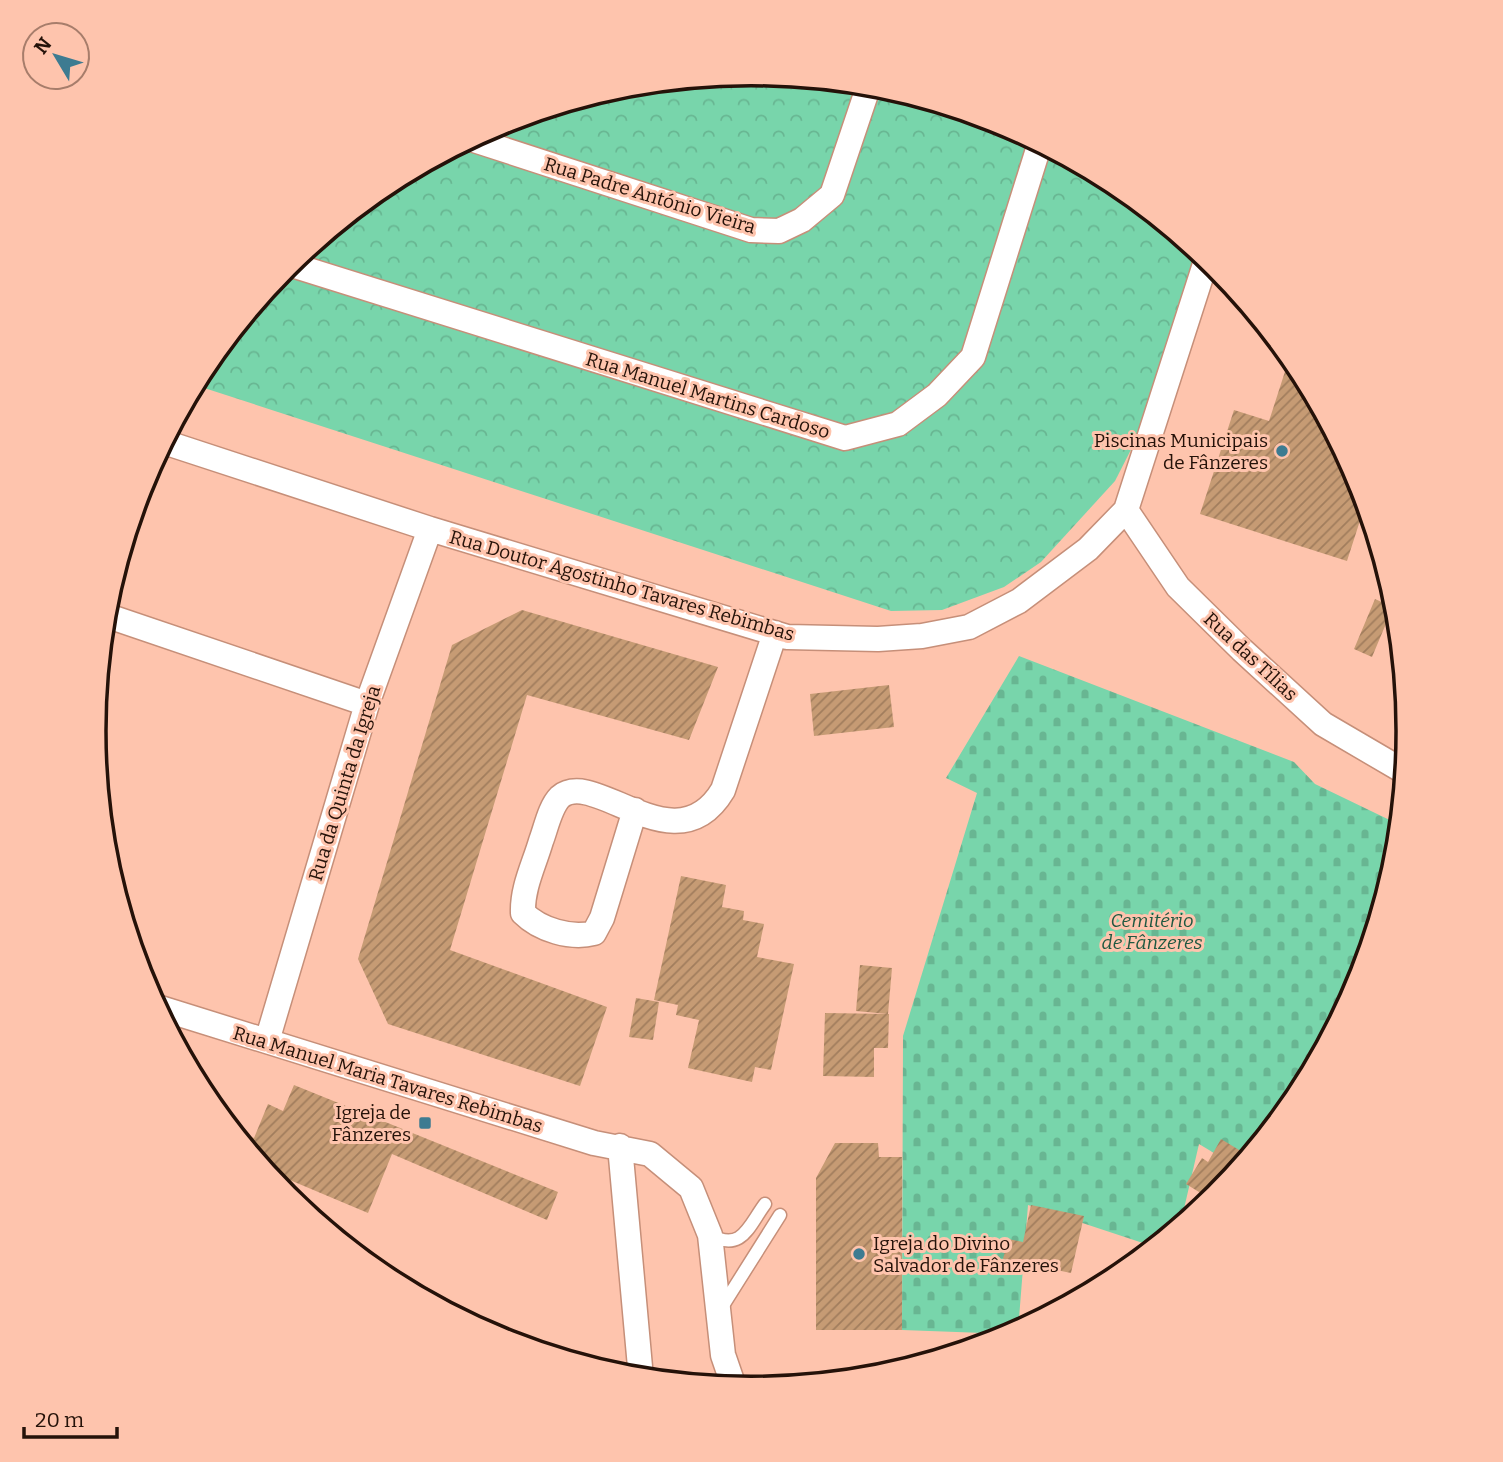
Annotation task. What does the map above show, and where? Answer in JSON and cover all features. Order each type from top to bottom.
[{"type":"street","name":"Rua Padre António Vieira","points":[[485,144],[751,230],[779,231],[802,220],[832,195],[865,96]]},
{"type":"street","name":"Rua Manuel Martins Cardoso","points":[[302,268],[845,438],[898,424],[937,396],[973,357],[1037,152]]},
{"type":"street","name":"Rua Doutor Agostinho Tavares Rebimbas","points":[[173,445],[430,529],[787,638],[878,639],[922,636],[970,627],[1018,601],[1088,549],[1126,510],[1203,270]]},
{"type":"street","name":"Rua das Tílias","points":[[1126,510],[1178,587],[1242,650],[1323,724],[1395,766]]},
{"type":"street","name":"Rua da Quinta da Igreja","points":[[267,1041],[367,704],[430,529]]},
{"type":"street","points":[[117,619],[367,704]]},
{"type":"street","points":[[635,810],[603,918],[594,933],[577,937],[532,922],[523,913],[523,898],[550,816],[560,797],[571,792],[585,794],[677,823],[697,819],[713,807],[723,790],[775,633]]},
{"type":"street","name":"Rua Manuel Maria Tavares Rebimbas","points":[[171,1011],[594,1143],[620,1146],[649,1154],[691,1188],[710,1235],[723,1355],[730,1375]]},
{"type":"street","points":[[620,1146],[639,1366]]},
{"type":"lane","points":[[710,1235],[728,1243],[736,1241],[765,1204]]},
{"type":"lane","points":[[719,1314],[747,1263],[780,1214]]},
{"type":"green space","points":[[752,86],[836,91],[877,98],[959,120],[1037,152],[1074,172],[1144,219],[1194,262],[1142,428],[1115,481],[1041,562],[1004,587],[942,610],[891,611],[205,388],[266,306],[326,246],[359,219],[393,194],[466,152],[544,120],[626,98],[667,91]]},
{"type":"green space","name":"Cemitério de Fânzeres","points":[[1019,656],[1294,762],[1315,784],[1390,820],[1375,898],[1348,978],[1310,1054],[1263,1124],[1231,1163],[1199,1144],[1184,1210],[1144,1243],[1028,1205],[1019,1318],[983,1333],[902,1330],[903,1036],[977,793],[946,778]]},
{"type":"building","name":"Piscinas Municipais de Fânzeres","points":[[1286,370],[1330,446],[1361,518],[1347,561],[1200,514],[1234,410],[1269,421]]},
{"type":"building","points":[[1375,599],[1384,603],[1387,622],[1372,657],[1354,649]]},
{"type":"building","points":[[522,610],[718,667],[689,740],[527,695],[450,950],[607,1007],[580,1086],[388,1024],[358,959],[452,645]]},
{"type":"building","points":[[889,685],[894,727],[814,736],[810,694]]},
{"type":"building","points":[[681,876],[726,885],[722,907],[744,911],[743,920],[764,924],[757,957],[794,964],[771,1070],[755,1067],[752,1082],[688,1068],[699,1020],[676,1015],[678,1005],[654,1000]]},
{"type":"building","points":[[860,965],[892,968],[888,1014],[856,1011]]},
{"type":"building","points":[[636,998],[659,1002],[653,1040],[629,1037]]},
{"type":"building","points":[[825,1013],[889,1014],[888,1048],[874,1048],[874,1077],[823,1076]]},
{"type":"building","points":[[294,1085],[558,1192],[547,1220],[392,1154],[368,1213],[288,1179],[266,1156],[250,1136],[254,1138],[268,1104],[283,1111]]},
{"type":"building","points":[[1221,1139],[1241,1151],[1201,1193],[1186,1184],[1202,1158],[1208,1162]]},
{"type":"building","name":"Igreja do Divino Salvador de Fânzeres","points":[[835,1143],[878,1143],[879,1157],[902,1157],[902,1330],[816,1330],[816,1178]]},
{"type":"building","points":[[1031,1205],[1084,1216],[1071,1273],[1003,1259],[1008,1239],[1023,1242]]},
{"type":"place","name":"Piscinas Municipais de Fânzeres","points":[[1282,451]]},
{"type":"place","name":"Igreja de Fânzeres","points":[[425,1123]]},
{"type":"place","name":"Igreja do Divino Salvador de Fânzeres","points":[[859,1254]]}]
